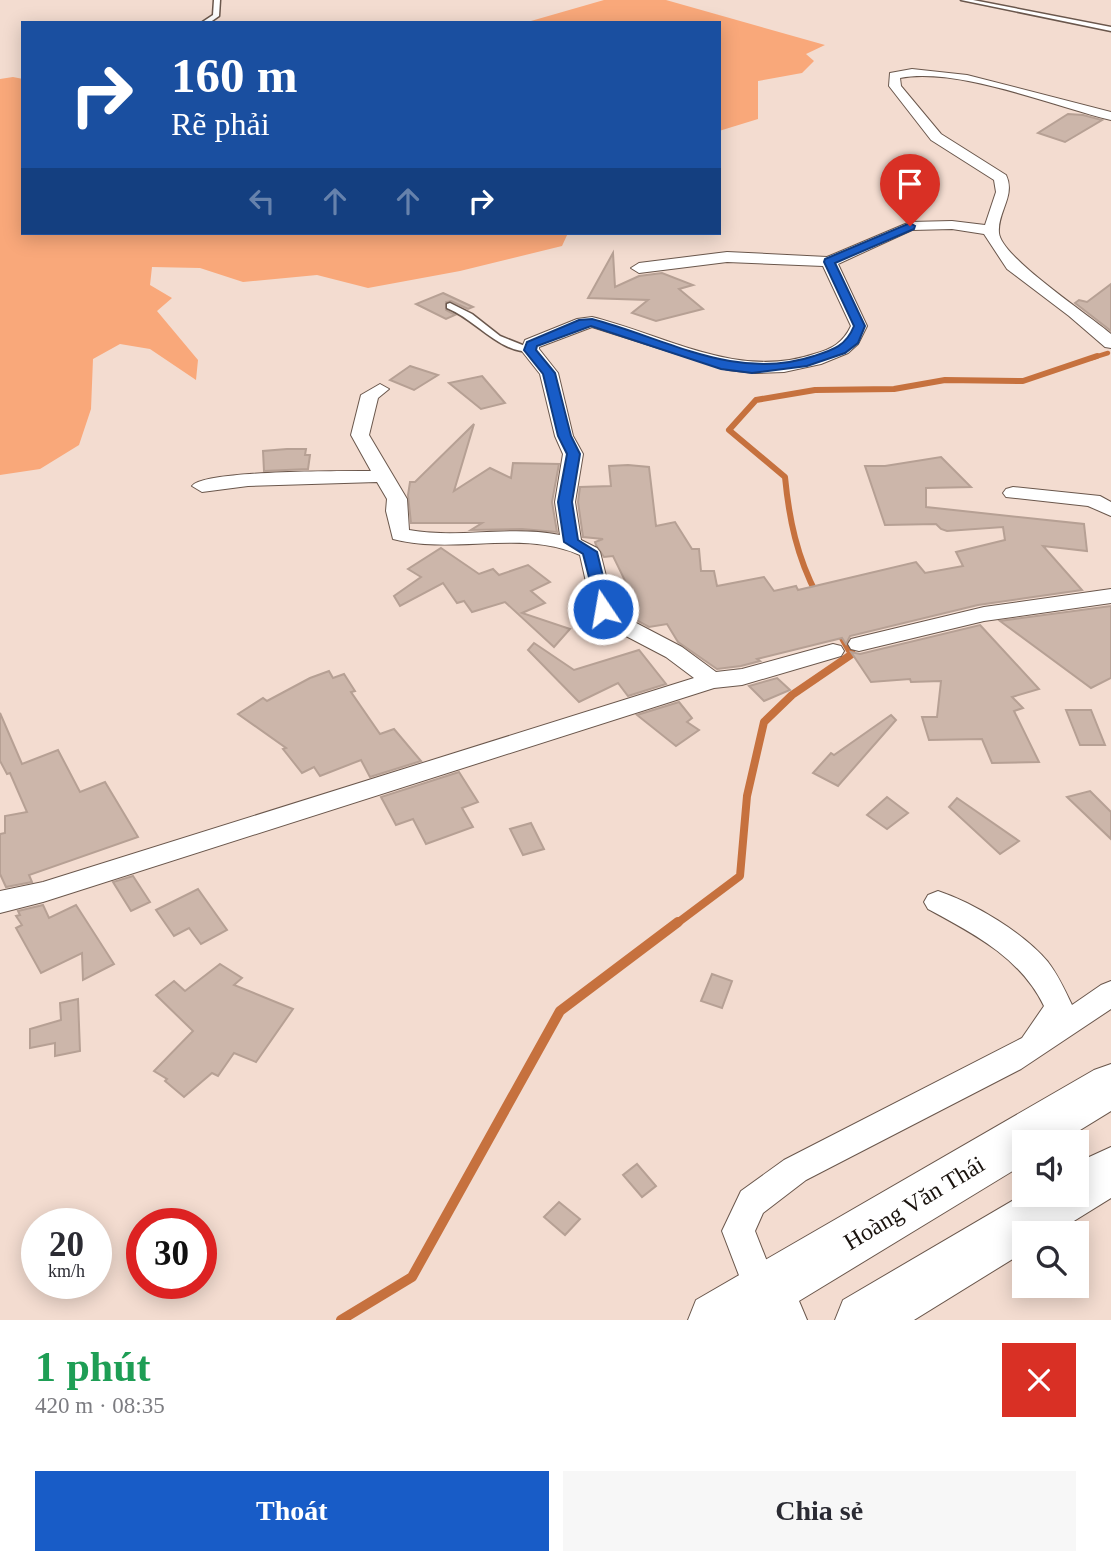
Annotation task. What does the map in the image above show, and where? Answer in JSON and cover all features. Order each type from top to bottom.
[{"type":"main road","name":"Hoàng Văn Thái","points":[[716,1320],[771,1306],[1111,1085]]},
{"type":"main road","points":[[1089,1184],[1111,1171]]},
{"type":"main road","points":[[863,1320],[1049,1207]]},
{"type":"street","points":[[1111,116],[952,77],[908,72],[894,76],[895,86],[936,137],[1001,178],[1003,192],[991,230],[993,239],[1013,266],[1075,312],[1111,343]]},
{"type":"street","points":[[639,268],[735,257],[829,262],[910,226],[952,225],[991,230]]},
{"type":"street","points":[[571,542],[565,502],[573,454],[564,436],[549,373],[530,350],[531,344],[555,333],[592,322],[725,366],[752,369],[807,362],[841,351],[854,340],[859,326],[829,262]]},
{"type":"street","points":[[380,389],[370,395],[360,435],[397,499],[396,518],[400,535],[417,540],[517,538],[571,542],[590,552],[603,609],[611,619],[674,652],[712,680]]},
{"type":"street","points":[[202,486],[248,480],[384,476]]},
{"type":"street","points":[[1013,493],[1093,500],[1111,510]]},
{"type":"street","points":[[859,644],[984,614],[1111,596]]},
{"type":"street","points":[[0,902],[43,892],[712,680],[742,677],[833,651]]},
{"type":"street","points":[[938,902],[995,933],[1022,952],[1048,982],[1058,1006],[1049,1025],[1010,1060]]},
{"type":"street","points":[[771,1306],[738,1231],[752,1202],[795,1170],[1010,1060],[1065,1027],[1111,993]]},
{"type":"lane","points":[[207,21],[216,16],[217,0]]},
{"type":"lane","points":[[964,0],[1111,29]]},
{"type":"lane","points":[[450,306],[468,312],[492,334],[509,344],[530,350]]},
{"type":"shaded area","points":[[604,0],[666,0],[825,45],[806,54],[814,61],[802,73],[758,81],[758,119],[721,130],[721,21],[531,21]]},
{"type":"shaded area","points":[[0,79],[21,79],[21,235],[567,235],[562,246],[460,271],[368,288],[317,275],[243,282],[200,268],[152,267],[150,285],[172,298],[157,311],[198,360],[196,380],[150,349],[120,344],[93,359],[91,409],[79,445],[40,469],[0,475]]},
{"type":"building","points":[[1068,114],[1102,120],[1065,142],[1038,133]]},
{"type":"building","points":[[613,253],[615,287],[639,276],[662,273],[693,285],[679,289],[703,309],[656,321],[632,313],[648,300],[588,298]]},
{"type":"building","points":[[1111,284],[1111,331],[1075,303],[1079,300],[1087,302]]},
{"type":"building","points":[[443,293],[473,307],[468,309],[451,301],[446,302],[446,310],[455,315],[446,319],[416,304]]},
{"type":"building","points":[[410,366],[438,375],[414,390],[390,380]]},
{"type":"building","points":[[482,376],[505,403],[481,409],[449,383]]},
{"type":"building","points":[[474,424],[454,491],[490,468],[511,478],[513,463],[559,464],[552,502],[557,532],[522,529],[471,530],[482,523],[411,523],[408,495],[410,482],[415,482]]},
{"type":"building","points":[[306,449],[305,455],[310,455],[308,469],[264,471],[263,451]]},
{"type":"building","points":[[941,457],[971,487],[926,488],[926,507],[1084,524],[1087,551],[1043,546],[1082,590],[978,605],[850,636],[846,644],[842,638],[757,659],[760,661],[741,666],[717,669],[678,642],[667,624],[649,627],[621,612],[615,602],[634,599],[613,556],[604,557],[596,545],[595,542],[603,539],[583,537],[578,502],[580,487],[611,486],[609,466],[628,465],[649,467],[656,526],[675,522],[692,549],[699,549],[701,571],[714,571],[717,586],[764,577],[774,591],[796,586],[798,590],[916,562],[925,573],[963,566],[956,552],[1005,540],[1003,527],[947,531],[936,524],[885,525],[865,466],[885,466]]},
{"type":"building","points":[[441,548],[479,574],[493,569],[499,575],[528,565],[550,582],[531,591],[545,603],[522,613],[570,629],[554,647],[505,602],[472,612],[464,601],[457,603],[443,583],[400,606],[394,596],[421,577],[408,569]]},
{"type":"building","points":[[1111,606],[1111,678],[1091,688],[1000,621]]},
{"type":"building","points":[[980,625],[1039,689],[1012,697],[1023,708],[1014,711],[1039,762],[992,763],[982,739],[929,740],[922,717],[937,717],[941,681],[911,682],[910,679],[871,682],[851,652],[860,654]]},
{"type":"building","points":[[534,643],[574,670],[639,650],[666,684],[628,696],[618,683],[579,702],[528,650]]},
{"type":"building","points":[[329,671],[333,678],[344,674],[355,691],[351,692],[380,734],[394,729],[421,761],[370,777],[361,760],[320,776],[314,767],[302,773],[283,749],[286,748],[238,714],[263,698],[267,701]]},
{"type":"building","points":[[777,678],[790,690],[764,701],[749,686]]},
{"type":"building","points":[[679,702],[692,718],[687,722],[699,730],[676,746],[637,715]]},
{"type":"building","points":[[1066,710],[1091,710],[1105,745],[1080,745]]},
{"type":"building","points":[[0,713],[22,764],[58,750],[80,792],[105,782],[138,837],[29,875],[32,882],[6,887],[0,874],[0,834],[5,833],[5,816],[27,812],[10,773],[7,774],[0,761]]},
{"type":"building","points":[[891,715],[896,720],[838,786],[813,773],[831,753],[834,755]]},
{"type":"building","points":[[459,772],[478,802],[462,808],[473,827],[426,844],[413,819],[396,825],[381,797]]},
{"type":"building","points":[[1090,791],[1111,812],[1111,839],[1067,797]]},
{"type":"building","points":[[887,797],[908,813],[887,829],[867,815]]},
{"type":"building","points":[[957,798],[1019,841],[1000,854],[949,807]]},
{"type":"building","points":[[531,823],[544,849],[523,855],[510,829]]},
{"type":"building","points":[[133,876],[150,902],[131,911],[113,882]]},
{"type":"building","points":[[198,889],[227,930],[201,944],[189,928],[174,936],[156,910]]},
{"type":"building","points":[[43,905],[49,918],[76,905],[114,964],[83,980],[82,953],[41,973],[16,928],[22,925],[16,916],[20,915],[18,911]]},
{"type":"building","points":[[220,964],[242,978],[234,985],[293,1009],[256,1062],[234,1053],[218,1076],[212,1073],[184,1097],[165,1081],[167,1079],[154,1071],[193,1031],[156,995],[174,981],[185,991]]},
{"type":"building","points":[[712,974],[732,981],[722,1008],[701,1001]]},
{"type":"building","points":[[78,999],[80,1051],[55,1056],[55,1043],[30,1048],[30,1029],[61,1020],[60,1003]]},
{"type":"building","points":[[637,1164],[656,1186],[642,1197],[623,1175]]},
{"type":"building","points":[[559,1202],[580,1219],[565,1235],[544,1217]]},
{"type":"waterway","points":[[1092,358],[1108,353]]},
{"type":"waterway","points":[[817,595],[795,538],[785,477],[729,430],[756,400],[815,390],[894,389],[945,380],[1023,381],[1097,356]]},
{"type":"waterway","points":[[676,924],[740,876],[747,796],[764,722],[792,695],[852,654],[843,638]]},
{"type":"waterway","points":[[341,1320],[412,1277],[560,1011],[678,922]]},
{"type":"route","points":[[603,609],[590,552],[571,542],[565,502],[573,454],[564,436],[561,414],[549,373],[530,350],[531,344],[555,333],[592,322],[725,366],[777,368],[807,362],[841,351],[854,340],[859,326],[852,306],[829,262],[910,226]]}]
